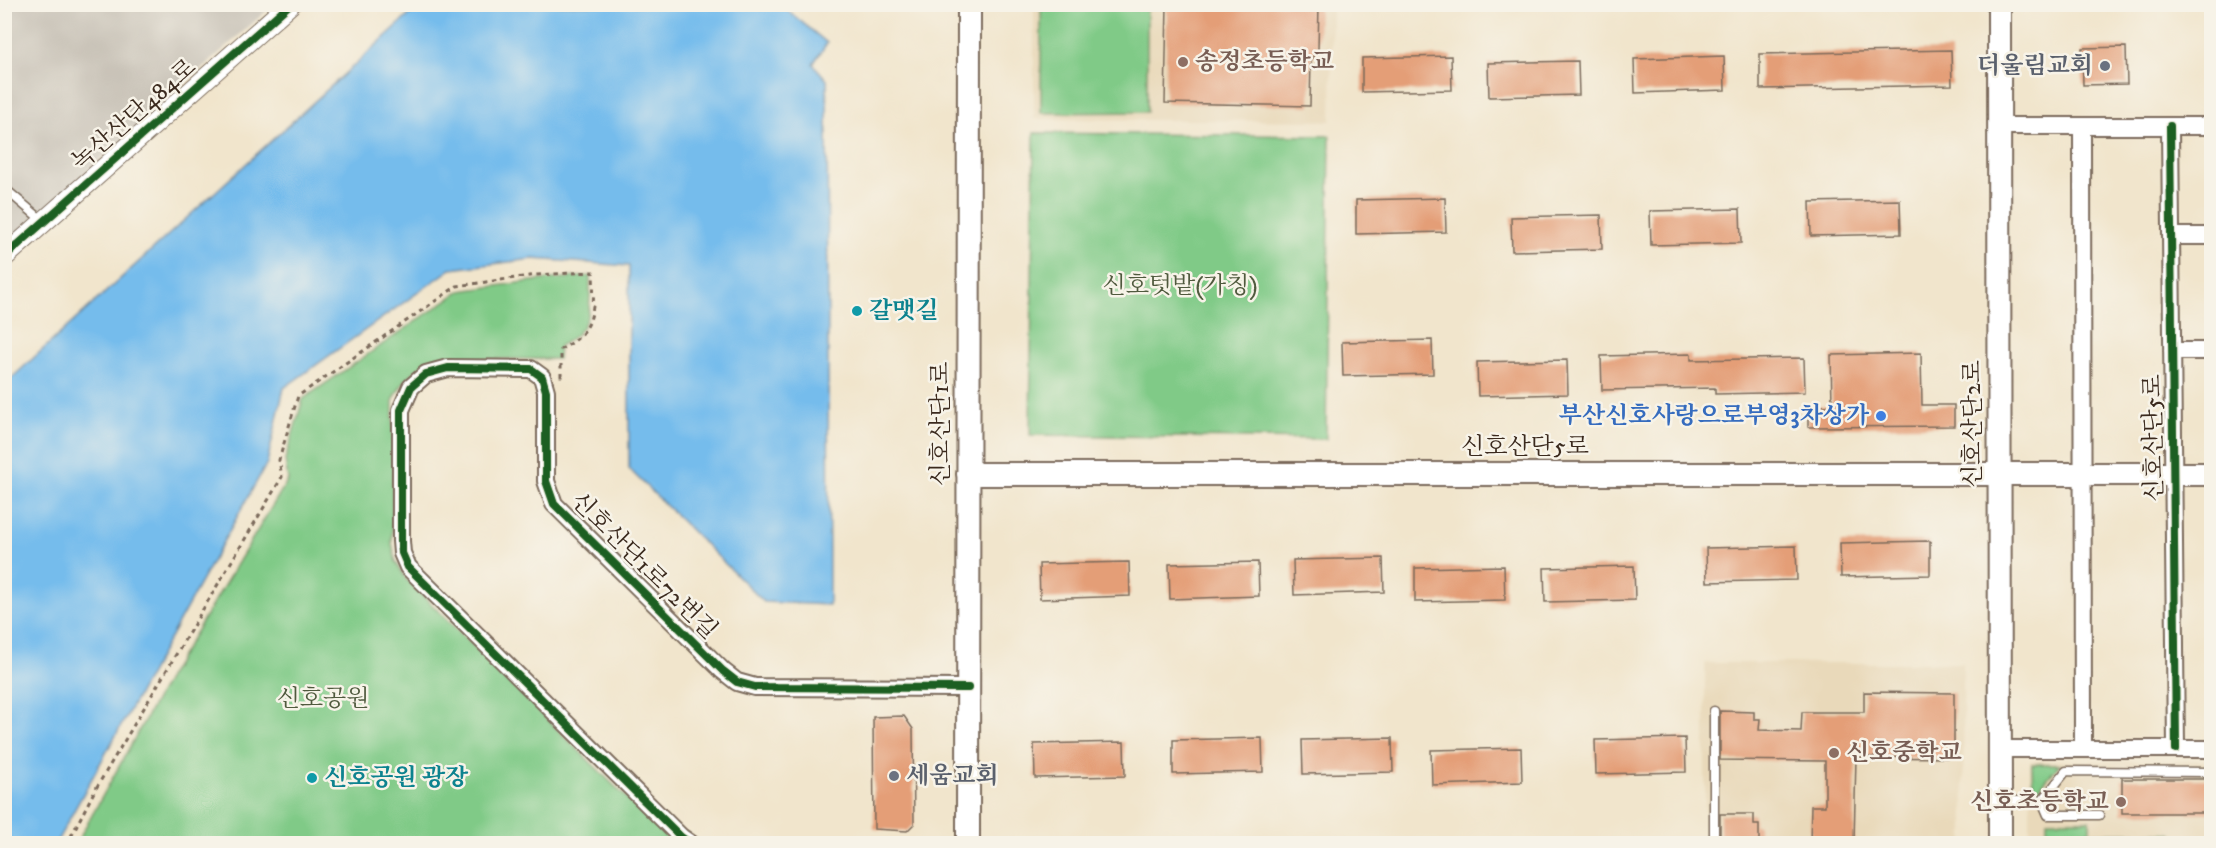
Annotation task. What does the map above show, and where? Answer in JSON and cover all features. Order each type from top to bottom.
[{"type":"main road","name":"신호산단1로","points":[[968,843],[969,4]]},
{"type":"main road","name":"신호산단2로","points":[[1999,4],[2000,843]]},
{"type":"main road","name":"신호산단5로","points":[[968,474],[2211,474]]},
{"type":"street","name":"녹산산단484로","points":[[4,256],[291,4]]},
{"type":"street","points":[[1999,126],[2211,126]]},
{"type":"street","points":[[2082,126],[2083,749]]},
{"type":"street","name":"신호산단5로","points":[[2170,126],[2176,749]]},
{"type":"street","points":[[2171,236],[2211,236]]},
{"type":"street","points":[[2172,351],[2211,351]]},
{"type":"street","name":"신호산단1로72번길","points":[[691,843],[681,837],[408,567],[402,553],[401,541],[401,410],[411,387],[426,374],[448,368],[531,369],[539,374],[546,385],[546,481],[559,512],[706,655],[737,682],[755,687],[968,688]]},
{"type":"street","points":[[2000,749],[2211,749]]},
{"type":"lane","points":[[4,188],[43,222]]},
{"type":"lane","points":[[1714,711],[1714,843]]},
{"type":"lane","points":[[2042,801],[2066,771],[2211,772]]},
{"type":"lane","points":[[2000,801],[2042,801]]},
{"type":"lane","points":[[2042,801],[2048,815],[2099,815]]},
{"type":"path","points":[[67,843],[95,790],[282,477],[279,460],[298,396],[457,286],[537,275],[593,272],[594,309],[584,333],[573,343],[561,349],[561,382]]},
{"type":"shaded area","points":[[5,5],[273,5],[5,244]]},
{"type":"shaded area","name":"송정초등학교","points":[[1034,5],[1332,5],[1331,121],[1034,119]]},
{"type":"shaded area","name":"신호중학교","points":[[1705,663],[1963,663],[1964,843],[1705,843]]},
{"type":"shaded area","name":"신호초등학교","points":[[2030,761],[2211,761],[2211,843],[2030,843]]},
{"type":"green space","points":[[1041,5],[1147,5],[1147,112],[1041,113]]},
{"type":"green space","name":"신호텃밭(가칭)","points":[[1034,133],[1330,136],[1326,439],[1030,435]]},
{"type":"green space","name":"신호공원","points":[[590,276],[587,318],[578,333],[559,346],[558,359],[443,359],[426,364],[407,379],[393,401],[392,543],[396,562],[406,579],[672,843],[76,844],[168,678],[288,480],[285,460],[303,399],[460,291]]},
{"type":"green space","points":[[2032,764],[2060,764],[2033,795]]},
{"type":"green space","points":[[2047,820],[2090,820],[2090,831],[2047,831]]},
{"type":"green space","points":[[2036,833],[2171,833],[2184,843],[2036,843]]},
{"type":"water","points":[[420,5],[781,5],[827,43],[813,64],[827,80],[829,605],[764,602],[629,469],[629,266],[533,259],[451,269],[284,388],[267,463],[56,843],[5,843],[5,384]]},
{"type":"building","points":[[1167,4],[1319,4],[1318,50],[1311,59],[1310,106],[1165,103]]},
{"type":"building","name":"더울림교회","points":[[2126,47],[2127,84],[2083,85],[2082,48]]},
{"type":"building","points":[[1951,50],[1952,85],[1760,89],[1760,54]]},
{"type":"building","points":[[1451,56],[1452,90],[1362,92],[1362,58]]},
{"type":"building","points":[[1724,56],[1725,90],[1635,93],[1634,59]]},
{"type":"building","points":[[1578,61],[1579,95],[1489,97],[1488,63]]},
{"type":"building","points":[[1445,198],[1446,232],[1356,234],[1356,200]]},
{"type":"building","points":[[1900,200],[1901,234],[1811,236],[1810,202]]},
{"type":"building","points":[[1740,209],[1741,243],[1651,245],[1650,211]]},
{"type":"building","points":[[1601,215],[1602,249],[1512,251],[1511,217]]},
{"type":"building","points":[[1432,340],[1433,374],[1343,376],[1342,342]]},
{"type":"building","points":[[1921,353],[1922,405],[1954,405],[1954,426],[1808,427],[1808,406],[1832,406],[1831,355]]},
{"type":"building","points":[[1691,354],[1691,360],[1804,358],[1805,392],[1715,394],[1715,388],[1602,390],[1601,356]]},
{"type":"building","points":[[1567,360],[1568,394],[1478,396],[1477,362]]},
{"type":"building","points":[[1930,541],[1930,575],[1841,577],[1840,543]]},
{"type":"building","points":[[1796,546],[1797,580],[1707,582],[1706,548]]},
{"type":"building","points":[[1383,558],[1384,592],[1294,595],[1293,560]]},
{"type":"building","points":[[1129,562],[1130,596],[1040,599],[1039,564]]},
{"type":"building","points":[[1258,562],[1259,596],[1170,599],[1169,564]]},
{"type":"building","points":[[1504,566],[1505,600],[1415,602],[1415,568]]},
{"type":"building","points":[[1634,566],[1635,600],[1545,602],[1544,568]]},
{"type":"building","points":[[1864,692],[1954,693],[1954,758],[1856,757],[1854,843],[1810,843],[1811,806],[1825,806],[1825,761],[1720,760],[1720,711],[1754,712],[1754,719],[1760,719],[1759,730],[1801,731],[1802,712],[1864,712]]},
{"type":"building","name":"세움교회","points":[[904,716],[913,729],[914,824],[907,831],[874,829],[873,717]]},
{"type":"building","points":[[1262,738],[1263,772],[1173,774],[1173,740]]},
{"type":"building","points":[[1392,738],[1393,772],[1303,774],[1302,740]]},
{"type":"building","points":[[1685,738],[1686,772],[1596,774],[1595,740]]},
{"type":"building","points":[[1124,742],[1125,776],[1035,778],[1034,744]]},
{"type":"building","points":[[1521,748],[1522,782],[1432,785],[1431,750]]},
{"type":"building","points":[[2122,779],[2211,779],[2211,813],[2122,813]]},
{"type":"building","points":[[1720,814],[1754,814],[1754,825],[1759,825],[1759,843],[1720,843]]},
{"type":"cycle path","points":[[4,257],[290,4]]},
{"type":"cycle path","points":[[2170,126],[2176,749]]},
{"type":"cycle path","points":[[691,844],[681,837],[408,567],[402,553],[401,541],[401,410],[411,387],[426,374],[448,368],[531,369],[542,377],[546,391],[546,481],[554,504],[723,671],[737,682],[755,687],[968,688]]},
{"type":"place","name":"송정초등학교","points":[[1183,62]]},
{"type":"place","name":"더울림교회","points":[[2105,66]]},
{"type":"place","name":"갈맷길","points":[[857,311]]},
{"type":"place","name":"부산신호사랑으로부영3차상가","points":[[1881,416]]},
{"type":"place","name":"신호중학교","points":[[1834,753]]},
{"type":"place","name":"세움교회","points":[[894,776]]},
{"type":"place","name":"신호공원 광장","points":[[312,778]]},
{"type":"place","name":"신호초등학교","points":[[2121,802]]}]
